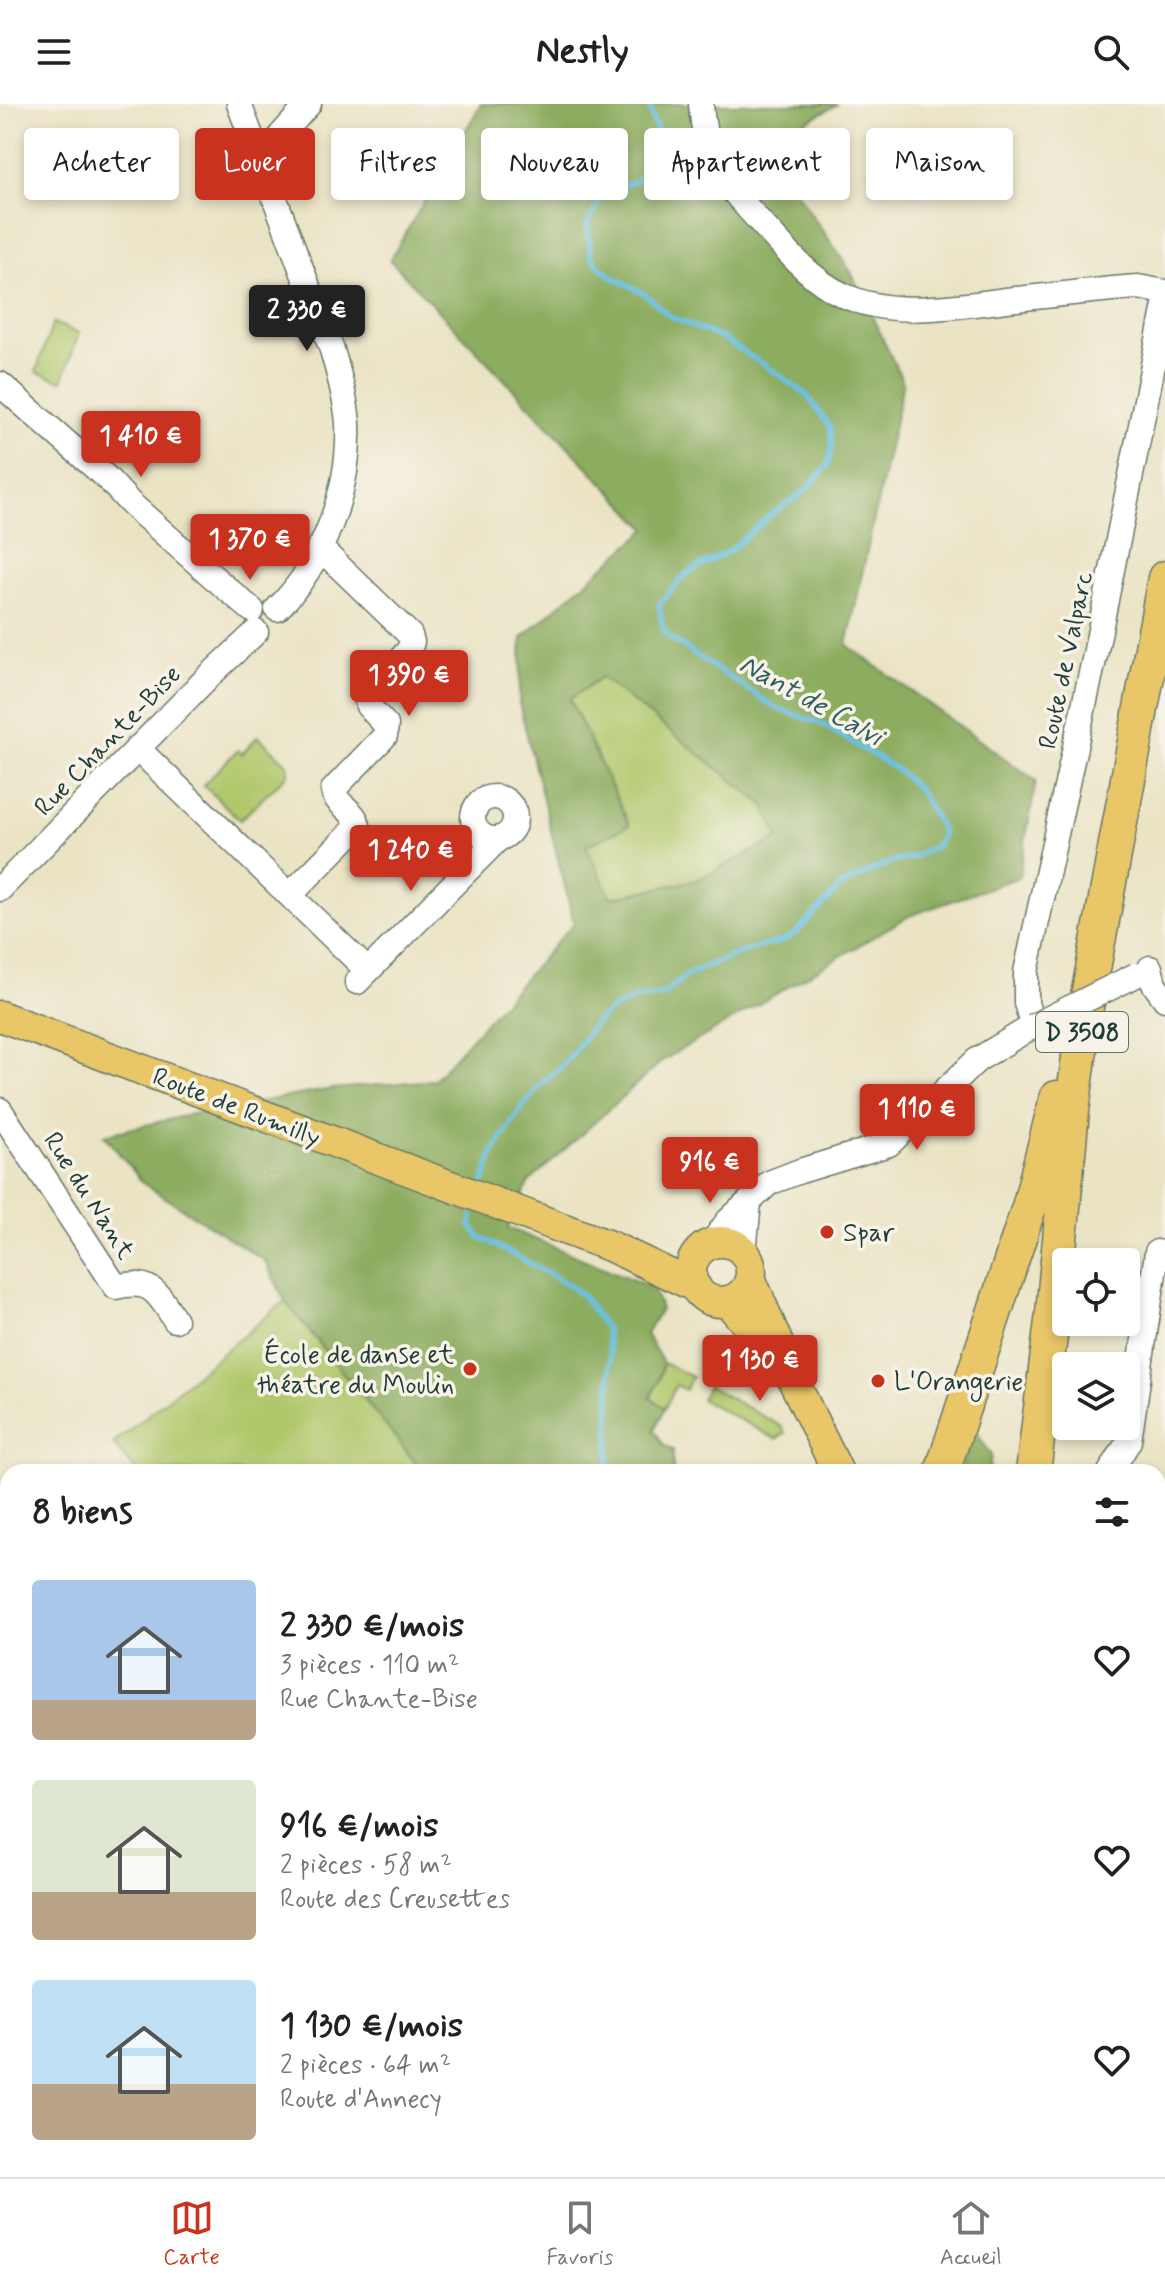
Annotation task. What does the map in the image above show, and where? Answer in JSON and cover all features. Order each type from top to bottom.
[{"type":"highway","name":"D 3508","points":[[1027,1464],[1055,1298],[1072,1111],[1095,954],[1165,578]]},
{"type":"highway","points":[[945,1464],[1030,1204],[1095,954]]},
{"type":"highway","points":[[1034,1464],[1045,1369]]},
{"type":"main road","name":"Route de Rumilly","points":[[0,1016],[612,1247]]},
{"type":"main road","points":[[612,1247],[669,1255],[723,1242],[735,1245],[747,1266],[795,1384],[834,1464]]},
{"type":"main road","points":[[612,1247],[696,1287]]},
{"type":"main road","points":[[704,1249],[692,1265],[692,1277],[704,1296],[715,1301],[727,1301],[742,1294],[747,1266]]},
{"type":"main road","points":[[727,1301],[758,1337],[823,1464]]},
{"type":"street","points":[[239,104],[340,375],[348,424],[346,454],[334,514],[319,547],[410,635],[412,642],[409,650],[366,695],[368,706],[385,722],[385,736],[333,790],[335,798],[357,819],[358,826],[290,895]]},
{"type":"street","points":[[287,128],[309,104]]},
{"type":"street","points":[[701,104],[715,168],[728,187],[802,265],[839,293],[860,301],[898,308],[933,308],[1138,287],[1165,292]]},
{"type":"street","name":"Route de Valparc","points":[[1033,1026],[1026,1003],[1026,972],[1092,670],[1165,305]]},
{"type":"street","points":[[0,384],[108,479],[254,621]]},
{"type":"street","name":"Rue Chante-Bise","points":[[0,889],[137,748],[254,621],[265,634],[274,631],[280,618],[277,609],[292,594],[319,547]]},
{"type":"street","points":[[137,748],[290,895],[363,976],[499,838]]},
{"type":"street","points":[[704,1249],[762,1188],[782,1177],[889,1144],[971,1065],[1005,1041],[1150,967],[1154,984],[1165,999]]},
{"type":"street","name":"Rue du Nant","points":[[0,1110],[116,1287],[140,1285],[155,1290],[175,1320]]},
{"type":"street","points":[[747,1266],[749,1203]]},
{"type":"street","points":[[1115,1464],[1129,1441],[1157,1252]]},
{"type":"green space","points":[[481,104],[838,104],[798,128],[644,128],[644,200],[802,200],[851,272],[903,382],[847,645],[1036,781],[1019,877],[909,916],[662,1061],[529,1182],[508,1228],[653,1288],[661,1309],[646,1334],[663,1363],[650,1398],[665,1408],[654,1430],[664,1445],[673,1450],[673,1464],[417,1464],[285,1301],[265,1261],[144,1184],[104,1135],[192,1114],[332,1089],[434,1080],[574,923],[519,703],[522,638],[647,529],[390,260],[425,200],[465,200],[465,131]],"holes":[[[601,677],[764,805],[779,838],[697,880],[611,898],[586,846],[629,825],[570,699]]]},
{"type":"green space","points":[[53,323],[79,333],[62,381],[36,372]]},
{"type":"green space","points":[[601,677],[764,805],[779,838],[697,880],[610,898],[585,846],[629,824],[570,699]]},
{"type":"green space","points":[[258,736],[288,765],[288,774],[240,820],[203,785],[238,750],[242,754]]},
{"type":"green space","points":[[285,1301],[417,1464],[130,1464],[113,1444]]},
{"type":"green space","points":[[663,1363],[692,1377],[685,1390],[676,1385],[665,1408],[650,1398]]},
{"type":"green space","points":[[708,1386],[782,1427],[785,1433],[776,1439],[701,1399]]},
{"type":"green space","points":[[973,1427],[991,1455],[990,1464],[963,1464]]},
{"type":"waterway","name":"Nant de Calvi","points":[[483,1185],[494,1150],[522,1107],[575,1051],[593,1025],[612,1009],[636,998],[662,995],[690,973],[744,951],[783,941],[797,932],[841,886],[888,863],[914,857],[936,846],[943,832],[920,791],[896,769],[822,724],[776,708],[670,638],[663,629],[659,604],[687,573],[729,551],[773,513],[805,491],[828,465],[832,448],[830,427],[807,395],[724,339],[671,317],[645,294],[611,276],[591,256],[587,226],[601,197],[648,173],[660,157],[661,143],[649,104]]},
{"type":"waterway","name":"Nant de Calvi","points":[[473,1216],[470,1225],[480,1237],[568,1284],[583,1296],[606,1329],[610,1357],[609,1464]]},
{"type":"place","name":"Spar","points":[[827,1232]]},
{"type":"place","name":"École de danse et théatre du Moulin","points":[[470,1369]]},
{"type":"place","name":"L'Orangerie","points":[[878,1381]]}]
